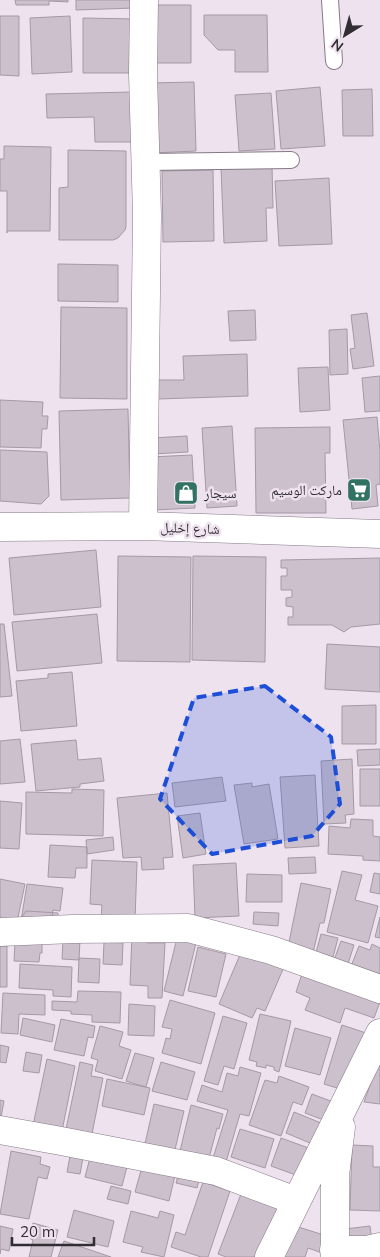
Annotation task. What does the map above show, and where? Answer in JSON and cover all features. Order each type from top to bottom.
[{"type":"street","points":[[143,526],[147,215],[143,74],[144,0]]},
{"type":"street","name":"شارع إخليل","points":[[0,527],[143,526],[380,534]]},
{"type":"street","points":[[0,932],[188,928],[272,950],[380,989]]},
{"type":"street","points":[[269,1257],[380,1033]]},
{"type":"street","points":[[344,1105],[334,1175],[334,1254],[380,1247]]},
{"type":"street","points":[[0,1130],[62,1140],[216,1171],[296,1201]]},
{"type":"lane","points":[[330,0],[334,61]]},
{"type":"lane","points":[[146,162],[291,160]]},
{"type":"highlighted area","points":[[265,686],[331,737],[340,804],[312,836],[212,854],[160,799],[194,698]]},
{"type":"building","points":[[15,0],[68,0],[68,2],[49,1],[49,5],[16,5]]},
{"type":"building","points":[[76,0],[134,0],[134,8],[76,10]]},
{"type":"building","points":[[153,5],[191,5],[191,63],[154,63]]},
{"type":"building","points":[[204,15],[267,15],[268,72],[235,72],[235,50],[218,50],[204,35]]},
{"type":"building","points":[[0,16],[19,16],[19,76],[0,75]]},
{"type":"building","points":[[70,16],[72,72],[32,74],[30,18]]},
{"type":"building","points":[[83,18],[135,19],[135,73],[83,73]]},
{"type":"building","points":[[194,82],[196,151],[152,153],[149,83]]},
{"type":"building","points":[[320,87],[325,146],[281,149],[276,91]]},
{"type":"building","points":[[372,89],[373,136],[343,136],[342,90]]},
{"type":"building","points":[[131,92],[133,142],[95,142],[94,117],[47,118],[46,94]]},
{"type":"building","points":[[271,93],[275,149],[239,151],[235,95]]},
{"type":"building","points":[[4,146],[51,147],[50,231],[7,231],[7,191],[0,191],[0,159],[4,159]]},
{"type":"building","points":[[68,150],[126,151],[126,226],[118,238],[113,240],[59,240],[59,188],[68,187]]},
{"type":"building","points":[[272,166],[273,208],[266,208],[267,241],[224,243],[221,168]]},
{"type":"building","points":[[213,170],[214,241],[163,242],[162,171]]},
{"type":"building","points":[[329,178],[332,244],[279,246],[275,181]]},
{"type":"building","points":[[58,264],[118,265],[118,302],[58,301]]},
{"type":"building","points":[[61,307],[127,308],[127,399],[60,398]]},
{"type":"building","points":[[255,310],[256,340],[230,341],[228,311]]},
{"type":"building","points":[[367,313],[374,366],[353,369],[350,349],[355,348],[351,315]]},
{"type":"building","points":[[347,329],[348,374],[330,375],[329,330]]},
{"type":"building","points":[[247,354],[248,396],[158,399],[158,380],[184,380],[183,356]]},
{"type":"building","points":[[328,367],[330,410],[300,412],[298,368]]},
{"type":"building","points":[[380,376],[380,411],[365,412],[362,378]]},
{"type":"building","points":[[0,400],[43,402],[42,416],[48,416],[47,429],[42,429],[41,448],[0,447]]},
{"type":"building","points":[[128,409],[130,498],[61,500],[59,411]]},
{"type":"building","points":[[377,417],[380,451],[380,484],[376,485],[378,506],[352,509],[343,420]]},
{"type":"building","points":[[232,426],[237,506],[207,508],[202,428]]},
{"type":"building","points":[[330,427],[330,453],[325,453],[326,513],[256,513],[255,428]]},
{"type":"building","points":[[187,436],[188,452],[153,454],[152,438]]},
{"type":"building","points":[[0,450],[47,452],[49,496],[41,504],[0,501]]},
{"type":"building","points":[[192,455],[195,508],[153,510],[150,457]]},
{"type":"building","points":[[96,550],[101,607],[14,615],[9,558]]},
{"type":"building","points":[[118,556],[191,557],[190,662],[117,661]]},
{"type":"building","points":[[193,556],[266,557],[265,662],[192,660]]},
{"type":"building","points":[[380,558],[380,624],[351,627],[344,632],[332,625],[288,625],[288,617],[293,617],[293,607],[286,606],[286,598],[292,597],[292,590],[281,590],[281,576],[287,576],[287,568],[281,568],[281,560]]},
{"type":"building","points":[[97,614],[102,663],[17,671],[12,622]]},
{"type":"building","points":[[0,624],[4,624],[12,696],[0,697]]},
{"type":"building","points":[[327,644],[380,647],[380,692],[325,689]]},
{"type":"building","points":[[72,672],[77,726],[21,731],[16,681],[48,678],[48,674]]},
{"type":"building","points":[[376,705],[376,744],[342,744],[342,706]]},
{"type":"building","points":[[20,739],[25,782],[0,784],[0,741]]},
{"type":"building","points":[[76,740],[78,760],[101,758],[104,781],[80,784],[80,787],[36,791],[31,744]]},
{"type":"building","points":[[380,749],[380,765],[358,766],[357,750]]},
{"type":"building","points":[[352,759],[354,814],[345,815],[346,823],[324,824],[321,761]]},
{"type":"building","points":[[360,769],[380,769],[380,806],[360,806]]},
{"type":"building","points":[[315,775],[319,846],[285,848],[280,777]]},
{"type":"building","points":[[222,777],[226,801],[175,807],[172,783]]},
{"type":"building","points":[[252,783],[252,787],[269,784],[278,839],[244,844],[234,785]]},
{"type":"building","points":[[72,789],[104,790],[103,836],[26,834],[26,792],[72,793]]},
{"type":"building","points":[[167,793],[173,857],[163,858],[164,869],[142,870],[141,857],[123,858],[117,798]]},
{"type":"building","points":[[0,801],[22,803],[19,849],[0,848]]},
{"type":"building","points":[[200,813],[206,854],[183,858],[177,816]]},
{"type":"building","points":[[351,819],[373,820],[373,836],[380,837],[380,861],[363,860],[363,856],[328,854],[329,826],[350,828]]},
{"type":"building","points":[[113,837],[114,850],[87,854],[86,840]]},
{"type":"building","points":[[50,845],[87,847],[87,868],[76,868],[75,878],[48,877]]},
{"type":"building","points":[[315,857],[316,873],[289,874],[288,858]]},
{"type":"building","points":[[92,860],[137,862],[135,921],[101,919],[102,905],[90,904]]},
{"type":"building","points":[[236,863],[239,916],[195,918],[193,865]]},
{"type":"building","points":[[342,871],[362,875],[355,900],[378,906],[368,943],[327,932]]},
{"type":"building","points":[[374,873],[380,874],[380,894],[370,892]]},
{"type":"building","points":[[247,874],[282,875],[282,902],[246,902]]},
{"type":"building","points":[[0,879],[25,884],[16,927],[0,924]]},
{"type":"building","points":[[301,883],[331,889],[324,923],[320,923],[313,953],[288,947]]},
{"type":"building","points":[[27,884],[63,888],[60,911],[53,910],[51,925],[21,921]]},
{"type":"building","points":[[26,911],[58,913],[58,921],[20,920]]},
{"type":"building","points":[[254,912],[279,913],[278,926],[253,924]]},
{"type":"building","points":[[380,917],[380,938],[375,937]]},
{"type":"building","points":[[132,933],[148,934],[147,943],[165,943],[162,998],[148,998],[148,986],[130,985]]},
{"type":"building","points":[[321,934],[338,938],[331,965],[314,960]]},
{"type":"building","points":[[177,938],[196,943],[183,996],[164,991]]},
{"type":"building","points":[[63,940],[80,940],[79,960],[62,959]]},
{"type":"building","points":[[15,941],[42,942],[42,953],[40,953],[39,962],[14,961]]},
{"type":"building","points":[[341,941],[354,945],[347,967],[333,963]]},
{"type":"building","points":[[104,942],[123,943],[122,965],[103,964]]},
{"type":"building","points":[[372,944],[380,948],[380,980],[350,969],[359,946],[370,950]]},
{"type":"building","points":[[0,946],[7,946],[7,987],[0,987]]},
{"type":"building","points":[[198,947],[226,954],[216,997],[188,991]]},
{"type":"building","points":[[242,950],[284,967],[265,1011],[257,1008],[252,1018],[219,1004]]},
{"type":"building","points":[[79,958],[100,959],[99,983],[78,982]]},
{"type":"building","points":[[20,964],[72,967],[71,997],[53,996],[53,990],[19,988]]},
{"type":"building","points":[[303,971],[380,1002],[374,1018],[345,1008],[340,1023],[305,1010],[310,998],[296,992]]},
{"type":"building","points":[[78,991],[121,992],[120,1023],[92,1022],[92,1015],[71,1014],[71,1011],[52,1010],[52,1001],[77,1002]]},
{"type":"building","points":[[3,993],[45,995],[45,1015],[19,1014],[18,1034],[1,1033]]},
{"type":"building","points":[[170,1000],[215,1013],[201,1064],[162,1053],[166,1038],[170,1039],[172,1029],[162,1027]]},
{"type":"building","points":[[129,1004],[155,1006],[154,1036],[128,1035]]},
{"type":"building","points":[[260,1014],[291,1021],[279,1072],[274,1070],[274,1067],[266,1065],[266,1068],[256,1066],[257,1062],[249,1060]]},
{"type":"building","points":[[223,1016],[247,1023],[234,1069],[224,1066],[218,1085],[204,1081]]},
{"type":"building","points":[[23,1018],[55,1025],[52,1042],[20,1035]]},
{"type":"building","points":[[61,1019],[95,1026],[93,1038],[88,1037],[84,1056],[54,1050]]},
{"type":"building","points":[[342,1025],[369,1034],[350,1092],[324,1084]]},
{"type":"building","points":[[100,1026],[123,1032],[119,1046],[131,1050],[122,1079],[95,1071],[98,1060],[91,1058]]},
{"type":"building","points":[[295,1028],[331,1038],[320,1075],[285,1066]]},
{"type":"building","points":[[0,1045],[9,1047],[6,1063],[0,1062]]},
{"type":"building","points":[[26,1052],[42,1055],[39,1073],[23,1071]]},
{"type":"building","points":[[135,1053],[154,1058],[146,1087],[126,1081]]},
{"type":"building","points":[[380,1057],[380,1104],[364,1102]]},
{"type":"building","points":[[47,1059],[75,1066],[61,1136],[32,1130]]},
{"type":"building","points":[[80,1062],[93,1065],[91,1076],[103,1078],[91,1139],[65,1134]]},
{"type":"building","points":[[161,1062],[195,1072],[187,1100],[152,1091]]},
{"type":"building","points":[[240,1067],[261,1073],[249,1116],[240,1114],[226,1162],[213,1158],[228,1110],[197,1101],[202,1085],[222,1092],[227,1073],[238,1076]]},
{"type":"building","points":[[279,1076],[309,1087],[302,1105],[293,1102],[281,1136],[249,1125],[265,1080],[277,1083]]},
{"type":"building","points":[[107,1079],[150,1088],[144,1115],[102,1106]]},
{"type":"building","points":[[312,1094],[336,1103],[329,1122],[305,1113]]},
{"type":"building","points":[[0,1100],[4,1101],[0,1123]]},
{"type":"building","points":[[154,1104],[184,1111],[174,1154],[144,1148]]},
{"type":"building","points":[[191,1105],[223,1114],[209,1158],[180,1151]]},
{"type":"building","points":[[294,1112],[326,1125],[317,1146],[286,1133]]},
{"type":"building","points":[[240,1129],[274,1139],[265,1168],[231,1157]]},
{"type":"building","points":[[281,1138],[314,1150],[304,1178],[271,1166]]},
{"type":"building","points":[[352,1145],[373,1146],[373,1167],[380,1167],[380,1211],[350,1210]]},
{"type":"building","points":[[92,1150],[129,1159],[122,1186],[85,1177]]},
{"type":"building","points":[[11,1151],[41,1157],[40,1164],[50,1167],[47,1179],[38,1177],[29,1219],[0,1214]]},
{"type":"building","points":[[70,1156],[83,1158],[80,1174],[67,1172]]},
{"type":"building","points":[[143,1163],[176,1171],[169,1201],[135,1192]]},
{"type":"building","points":[[180,1168],[201,1173],[197,1188],[176,1183]]},
{"type":"building","points":[[203,1182],[230,1191],[208,1257],[201,1257],[171,1247],[176,1232],[185,1235]]},
{"type":"building","points":[[111,1186],[131,1191],[128,1204],[107,1199]]},
{"type":"building","points":[[241,1194],[281,1210],[263,1257],[226,1257],[218,1254]]},
{"type":"building","points":[[74,1210],[114,1221],[108,1247],[67,1237]]},
{"type":"building","points":[[131,1211],[158,1218],[160,1211],[174,1215],[164,1257],[141,1252],[143,1247],[123,1242]]},
{"type":"building","points":[[33,1223],[58,1230],[51,1257],[29,1257],[33,1240],[29,1238]]},
{"type":"building","points":[[292,1225],[330,1237],[325,1254],[308,1248],[305,1257],[282,1257]]},
{"type":"building","points":[[0,1226],[13,1229],[9,1251],[1,1249],[0,1254]]},
{"type":"building","points":[[370,1226],[372,1241],[347,1245],[345,1229]]},
{"type":"building","points":[[64,1241],[111,1257],[58,1257]]},
{"type":"place","name":"ماركت الوسيم","points":[[359,490]]},
{"type":"place","name":"سيجار","points":[[186,493]]}]
